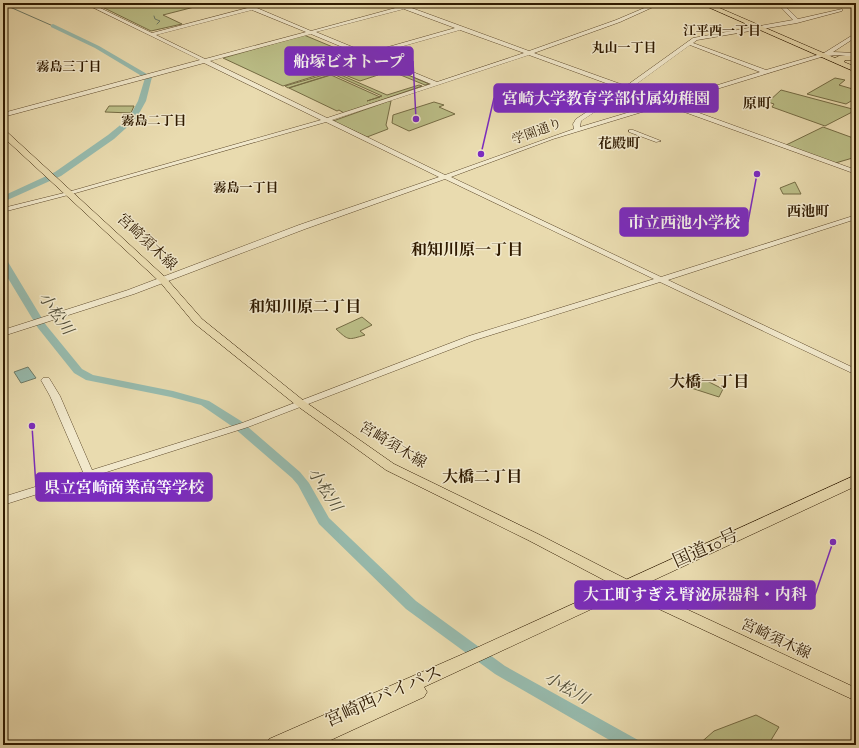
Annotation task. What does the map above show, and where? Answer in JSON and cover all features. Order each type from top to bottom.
[{"type":"highway","points":[[702,3],[762,27]]},
{"type":"highway","points":[[708,3],[856,70]]},
{"type":"highway","points":[[823,55],[841,60],[856,67]]},
{"type":"highway","points":[[841,60],[839,58],[856,57]]},
{"type":"highway","name":"国道10号","points":[[478,659],[631,588],[856,480]]},
{"type":"highway","name":"国道10号","points":[[631,588],[856,489]]},
{"type":"highway","name":"宮崎西バイパス","points":[[287,744],[478,659]]},
{"type":"main road","name":"宮崎須木線","points":[[3,133],[53,177],[163,280],[198,321],[300,403],[390,467],[533,537],[631,588],[856,695]]},
{"type":"street","points":[[86,3],[445,177],[856,372]]},
{"type":"street","points":[[151,35],[272,3]]},
{"type":"street","points":[[392,3],[854,171],[856,177]]},
{"type":"street","points":[[3,115],[203,60],[420,3]]},
{"type":"street","points":[[3,210],[70,193],[327,120],[529,53],[618,21],[660,3]]},
{"type":"street","points":[[779,3],[797,21]]},
{"type":"street","points":[[252,8],[437,84]]},
{"type":"street","points":[[577,129],[576,124],[578,120],[627,89],[689,43],[700,38],[797,21],[840,10]]},
{"type":"street","points":[[367,55],[460,28]]},
{"type":"street","points":[[823,55],[856,35]]},
{"type":"street","points":[[689,43],[766,72]]},
{"type":"street","points":[[823,55],[856,57]]},
{"type":"street","name":"学園通り","points":[[3,333],[131,292],[302,227],[463,171],[577,129],[823,55]]},
{"type":"street","points":[[685,110],[715,99]]},
{"type":"street","points":[[631,131],[658,141]]},
{"type":"street","points":[[3,501],[245,425],[472,338],[661,280],[856,217]]},
{"type":"street","points":[[46,380],[55,396],[89,474]]},
{"type":"green space","points":[[94,3],[210,3],[163,15],[182,24],[151,31]]},
{"type":"green space","points":[[304,35],[352,55],[318,65],[331,71],[283,86],[223,58]]},
{"type":"green space","points":[[366,57],[429,84],[425,85],[364,60],[351,62]]},
{"type":"green space","points":[[364,69],[378,75],[360,81],[345,75]]},
{"type":"green space","points":[[334,72],[387,95],[419,85],[422,86],[344,113],[289,88],[331,75],[380,97],[382,96],[333,74],[288,88],[285,86]]},
{"type":"green space","points":[[835,78],[845,80],[839,85],[856,90],[856,98],[846,104],[807,94]]},
{"type":"green space","points":[[781,90],[856,110],[825,126],[772,107],[774,104],[768,102]]},
{"type":"green space","points":[[391,101],[386,125],[388,129],[367,137],[333,121]]},
{"type":"green space","points":[[434,102],[444,105],[439,107],[455,114],[409,131],[392,123],[393,115]]},
{"type":"green space","points":[[109,106],[134,106],[131,113],[105,112]]},
{"type":"green space","points":[[823,127],[856,139],[856,157],[832,164],[784,146]]},
{"type":"green space","points":[[795,182],[801,194],[783,194],[780,188]]},
{"type":"green space","points":[[362,317],[372,325],[360,331],[365,335],[349,338],[344,336],[336,329]]},
{"type":"green space","points":[[695,375],[723,389],[719,397],[685,386]]},
{"type":"green space","points":[[756,715],[779,727],[768,745],[698,745],[714,731]]},
{"type":"water","points":[[28,367],[36,378],[21,383],[14,372]]},
{"type":"waterway","points":[[3,4],[53,26]]},
{"type":"waterway","points":[[154,16],[155,19],[160,21],[157,24]]},
{"type":"waterway","name":"小松川","points":[[3,199],[58,174],[111,137],[132,119],[142,101],[149,77],[97,47],[53,26]]},
{"type":"waterway","name":"小松川","points":[[3,262],[42,326],[78,371],[90,378],[173,394],[205,403],[237,424],[296,475],[303,483],[324,521],[411,605],[500,670],[632,745]]},
{"type":"place","name":"船塚ビオトープ","points":[[416,119]]},
{"type":"place","name":"宮崎大学教育学部付属幼稚園","points":[[481,154]]},
{"type":"place","name":"市立西池小学校","points":[[757,174]]},
{"type":"place","name":"県立宮崎商業高等学校","points":[[32,426]]},
{"type":"place","name":"大工町すぎえ腎泌尿器科・内科","points":[[833,542]]},
{"type":"district","name":"江平西一丁目","points":[[722,31]]},
{"type":"district","name":"丸山一丁目","points":[[624,48]]},
{"type":"district","name":"霧島三丁目","points":[[69,67]]},
{"type":"district","name":"原町","points":[[757,104]]},
{"type":"district","name":"霧島二丁目","points":[[154,121]]},
{"type":"district","name":"花殿町","points":[[619,144]]},
{"type":"district","name":"霧島一丁目","points":[[246,188]]},
{"type":"district","name":"西池町","points":[[808,212]]},
{"type":"district","name":"和知川原一丁目","points":[[467,251]]},
{"type":"district","name":"和知川原二丁目","points":[[305,308]]},
{"type":"district","name":"大橋一丁目","points":[[709,383]]},
{"type":"district","name":"大橋二丁目","points":[[482,478]]}]
